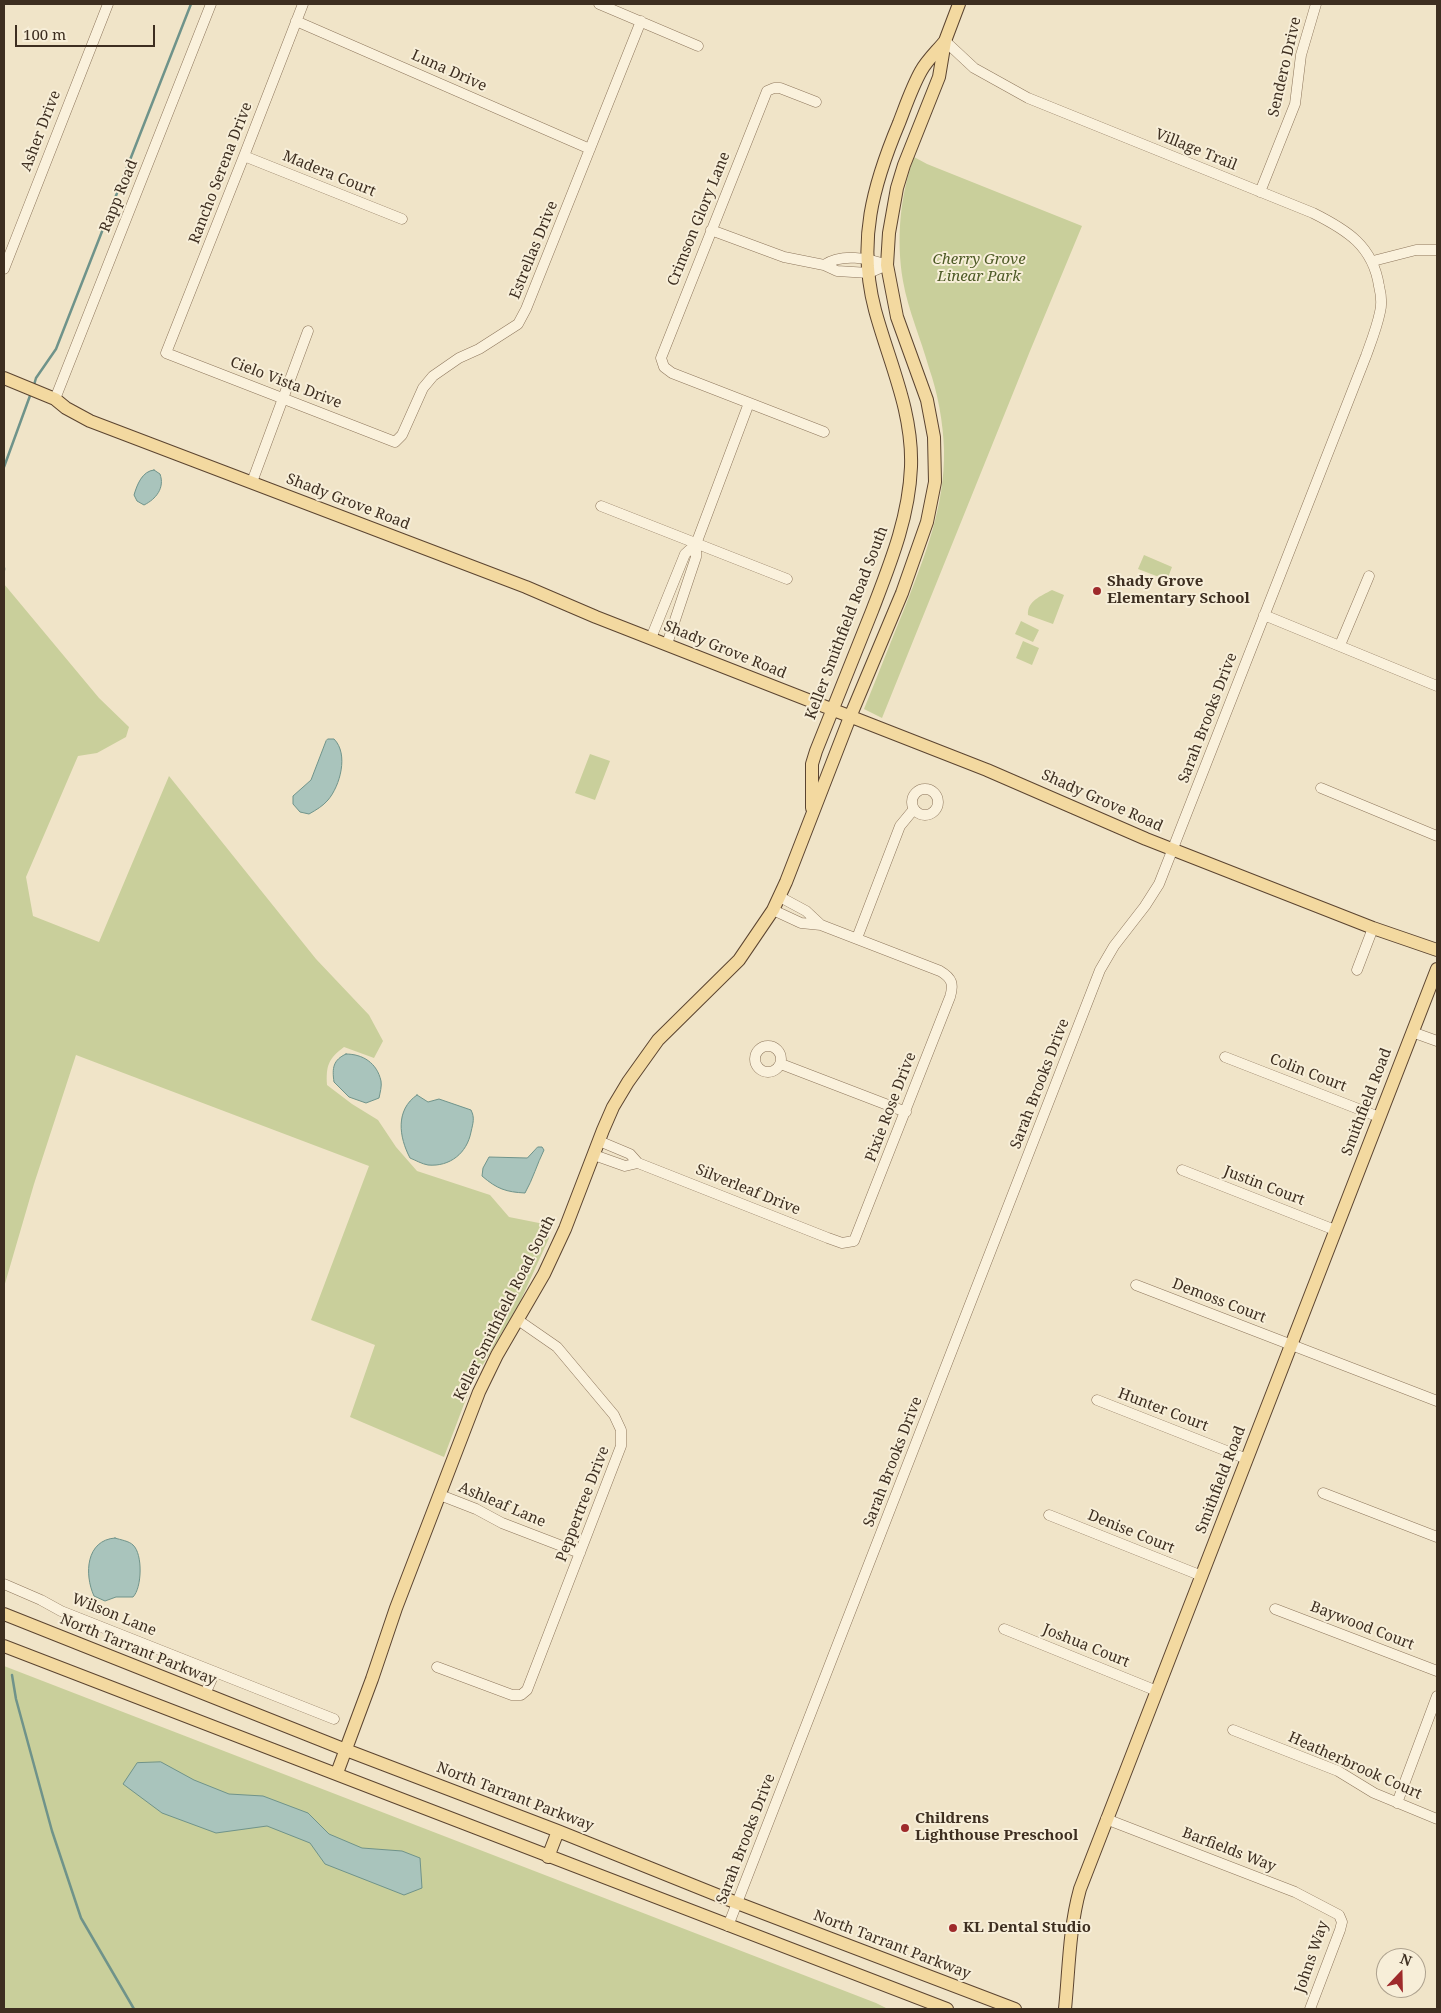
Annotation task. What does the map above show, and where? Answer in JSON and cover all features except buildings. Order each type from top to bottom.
[{"type":"main road","name":"Keller Smithfield Road South","points":[[337,1773],[396,1608],[478,1392],[552,1256],[613,1107],[644,1058],[679,1018],[739,960],[773,910],[780,897],[850,717],[902,594],[927,522],[935,482],[934,437],[927,400],[897,317],[887,265],[889,233],[896,188],[939,77],[945,41],[959,4]]},
{"type":"main road","name":"Keller Smithfield Road South","points":[[811,819],[812,764],[893,557],[903,522],[910,476],[911,449],[906,406],[875,308],[869,272],[868,222],[872,200],[885,158],[922,70],[945,41]]},
{"type":"main road","name":"Shady Grove Road","points":[[4,378],[55,399],[66,408],[90,421],[526,587],[596,617],[987,770],[1173,850],[1373,928],[1437,950]]},
{"type":"main road","name":"Smithfield Road","points":[[1065,2009],[1073,1915],[1080,1890],[1437,969]]},
{"type":"main road","name":"North Tarrant Parkway","points":[[4,1614],[737,1903],[1015,2009]]},
{"type":"main road","points":[[4,1646],[947,2009]]},
{"type":"main road","points":[[548,1857],[558,1831]]},
{"type":"street","name":"Asher Drive","points":[[4,269],[108,4]]},
{"type":"street","name":"Rapp Road","points":[[55,399],[211,4]]},
{"type":"street","name":"Rancho Serena Drive","points":[[166,353],[302,4]]},
{"type":"street","points":[[599,4],[698,46]]},
{"type":"street","name":"Sendero Drive","points":[[1260,192],[1294,104],[1301,55],[1316,4]]},
{"type":"street","name":"Luna Drive","points":[[296,21],[590,149]]},
{"type":"street","name":"Estrellas Drive","points":[[394,442],[402,435],[423,388],[433,376],[459,358],[479,349],[518,324],[526,309],[641,22]]},
{"type":"street","name":"Village Trail","points":[[945,41],[974,68],[1028,98],[1336,224],[1349,232],[1373,261]]},
{"type":"street","name":"Crimson Glory Lane","points":[[749,403],[667,370],[662,363],[664,350],[764,97],[770,89],[780,88],[816,102]]},
{"type":"street","name":"Madera Court","points":[[244,156],[402,218]]},
{"type":"street","points":[[711,230],[784,257],[824,264],[837,271],[869,272],[887,265]]},
{"type":"street","points":[[1373,261],[1416,250],[1437,250]]},
{"type":"street","points":[[824,264],[833,259],[868,258],[887,265]]},
{"type":"street","name":"Sarah Brooks Drive","points":[[728,1926],[1100,970],[1114,946],[1145,906],[1159,884],[1376,328],[1381,295],[1373,261]]},
{"type":"street","points":[[252,482],[308,331]]},
{"type":"street","name":"Cielo Vista Drive","points":[[166,353],[283,397],[394,442]]},
{"type":"street","points":[[667,644],[696,557],[696,544],[749,403],[824,432]]},
{"type":"street","points":[[601,506],[787,579]]},
{"type":"street","points":[[651,638],[685,554],[696,544]]},
{"type":"street","points":[[1340,645],[1369,576]]},
{"type":"street","points":[[1264,615],[1437,686]]},
{"type":"street","points":[[1321,788],[1437,836]]},
{"type":"street","points":[[773,910],[801,923],[822,925],[857,938],[900,826],[914,808]]},
{"type":"street","points":[[780,897],[806,911],[822,925]]},
{"type":"street","points":[[1357,970],[1373,928]]},
{"type":"street","name":"Pixie Rose Drive","points":[[848,1243],[854,1241],[858,1233],[906,1112],[953,982],[940,971],[857,938]]},
{"type":"street","points":[[1412,1032],[1437,1041]]},
{"type":"street","name":"Colin Court","points":[[1225,1056],[1379,1117]]},
{"type":"street","points":[[781,1064],[906,1112]]},
{"type":"street","name":"Silverleaf Drive","points":[[598,1141],[630,1154],[638,1163],[828,1238],[848,1243]]},
{"type":"street","name":"Silverleaf Drive","points":[[594,1154],[625,1166],[638,1163]]},
{"type":"street","name":"Justin Court","points":[[1182,1170],[1335,1230]]},
{"type":"street","name":"Demoss Court","points":[[1136,1285],[1437,1401]]},
{"type":"street","name":"Peppertree Drive","points":[[437,1666],[516,1696],[525,1692],[529,1686],[620,1451],[622,1441],[621,1430],[614,1415],[557,1347],[518,1320]]},
{"type":"street","name":"Hunter Court","points":[[1096,1400],[1247,1459]]},
{"type":"street","points":[[1323,1493],[1437,1537]]},
{"type":"street","name":"Ashleaf Lane","points":[[440,1495],[476,1509],[502,1523],[580,1554]]},
{"type":"street","name":"Denise Court","points":[[1050,1515],[1202,1576]]},
{"type":"street","name":"Wilson Lane","points":[[4,1584],[61,1610],[334,1719]]},
{"type":"street","name":"Baywood Court","points":[[1276,1609],[1437,1671]]},
{"type":"street","name":"Joshua Court","points":[[1004,1629],[1157,1691]]},
{"type":"street","points":[[205,1694],[214,1672]]},
{"type":"street","points":[[1396,1803],[1437,1696]]},
{"type":"street","name":"Heatherbrook Court","points":[[1233,1730],[1338,1771],[1374,1794],[1437,1818]]},
{"type":"street","name":"Barfields Way","points":[[1106,1819],[1295,1892],[1339,1915]]},
{"type":"street","name":"Johns Way","points":[[1310,2009],[1340,1930],[1342,1922],[1339,1915]]},
{"type":"green space","name":"Cherry Grove Linear Park","points":[[914,157],[927,164],[1082,226],[882,718],[864,709],[920,569],[937,511],[943,471],[944,450],[937,398],[908,303],[901,265],[901,218],[905,187]]},
{"type":"green space","points":[[1144,555],[1172,567],[1167,580],[1138,569]]},
{"type":"green space","points":[[4,584],[99,698],[129,727],[126,737],[97,753],[78,756],[26,877],[33,916],[99,942],[169,776],[316,959],[369,1015],[383,1041],[374,1058],[344,1047],[334,1055],[329,1063],[327,1085],[352,1104],[378,1120],[396,1147],[417,1171],[490,1195],[509,1217],[544,1224],[549,1238],[519,1304],[472,1383],[444,1457],[350,1417],[375,1345],[311,1320],[369,1166],[76,1055],[34,1184],[4,1287]]},
{"type":"green space","points":[[1052,590],[1064,595],[1053,624],[1028,615],[1028,610],[1032,603]]},
{"type":"green space","points":[[1021,621],[1039,630],[1033,642],[1015,634]]},
{"type":"green space","points":[[1023,641],[1039,648],[1032,665],[1016,658]]},
{"type":"green space","points":[[590,754],[610,761],[595,800],[575,793]]},
{"type":"green space","points":[[4,1666],[876,2003],[888,2009],[4,2009]]},
{"type":"water","points":[[154,470],[160,474],[160,488],[156,496],[144,505],[137,501],[134,495],[138,483],[143,476]]},
{"type":"water","points":[[328,739],[334,739],[339,745],[341,753],[341,770],[336,787],[328,800],[319,808],[309,814],[300,812],[293,804],[293,796],[311,780]]},
{"type":"water","points":[[346,1054],[363,1058],[376,1069],[381,1083],[379,1098],[366,1103],[349,1097],[334,1082],[334,1065],[338,1059]]},
{"type":"water","points":[[417,1095],[428,1102],[439,1099],[471,1110],[473,1121],[469,1140],[461,1152],[450,1161],[443,1164],[428,1165],[410,1158],[406,1150],[402,1133],[402,1116],[410,1101]]},
{"type":"water","points":[[538,1147],[542,1147],[544,1150],[525,1193],[502,1189],[482,1176],[483,1168],[489,1157],[527,1158]]},
{"type":"water","points":[[115,1538],[129,1542],[136,1549],[140,1563],[140,1579],[133,1597],[116,1597],[105,1601],[94,1596],[89,1578],[90,1560],[93,1551],[98,1545],[105,1540]]},
{"type":"water","points":[[161,1762],[194,1780],[229,1794],[263,1796],[308,1813],[329,1834],[362,1848],[402,1851],[420,1858],[422,1888],[404,1895],[325,1864],[310,1843],[267,1826],[216,1833],[162,1813],[123,1784],[137,1763]]},
{"type":"waterway","points":[[34,385],[36,378],[56,349],[191,4]]},
{"type":"waterway","points":[[4,467],[31,393]]},
{"type":"waterway","points":[[12,1675],[16,1699],[52,1831],[81,1918],[134,2009]]},
{"type":"place","name":"Shady Grove Elementary School","points":[[1097,591]]},
{"type":"place","name":"Childrens Lighthouse Preschool","points":[[905,1828]]},
{"type":"place","name":"KL Dental Studio","points":[[953,1928]]}]
